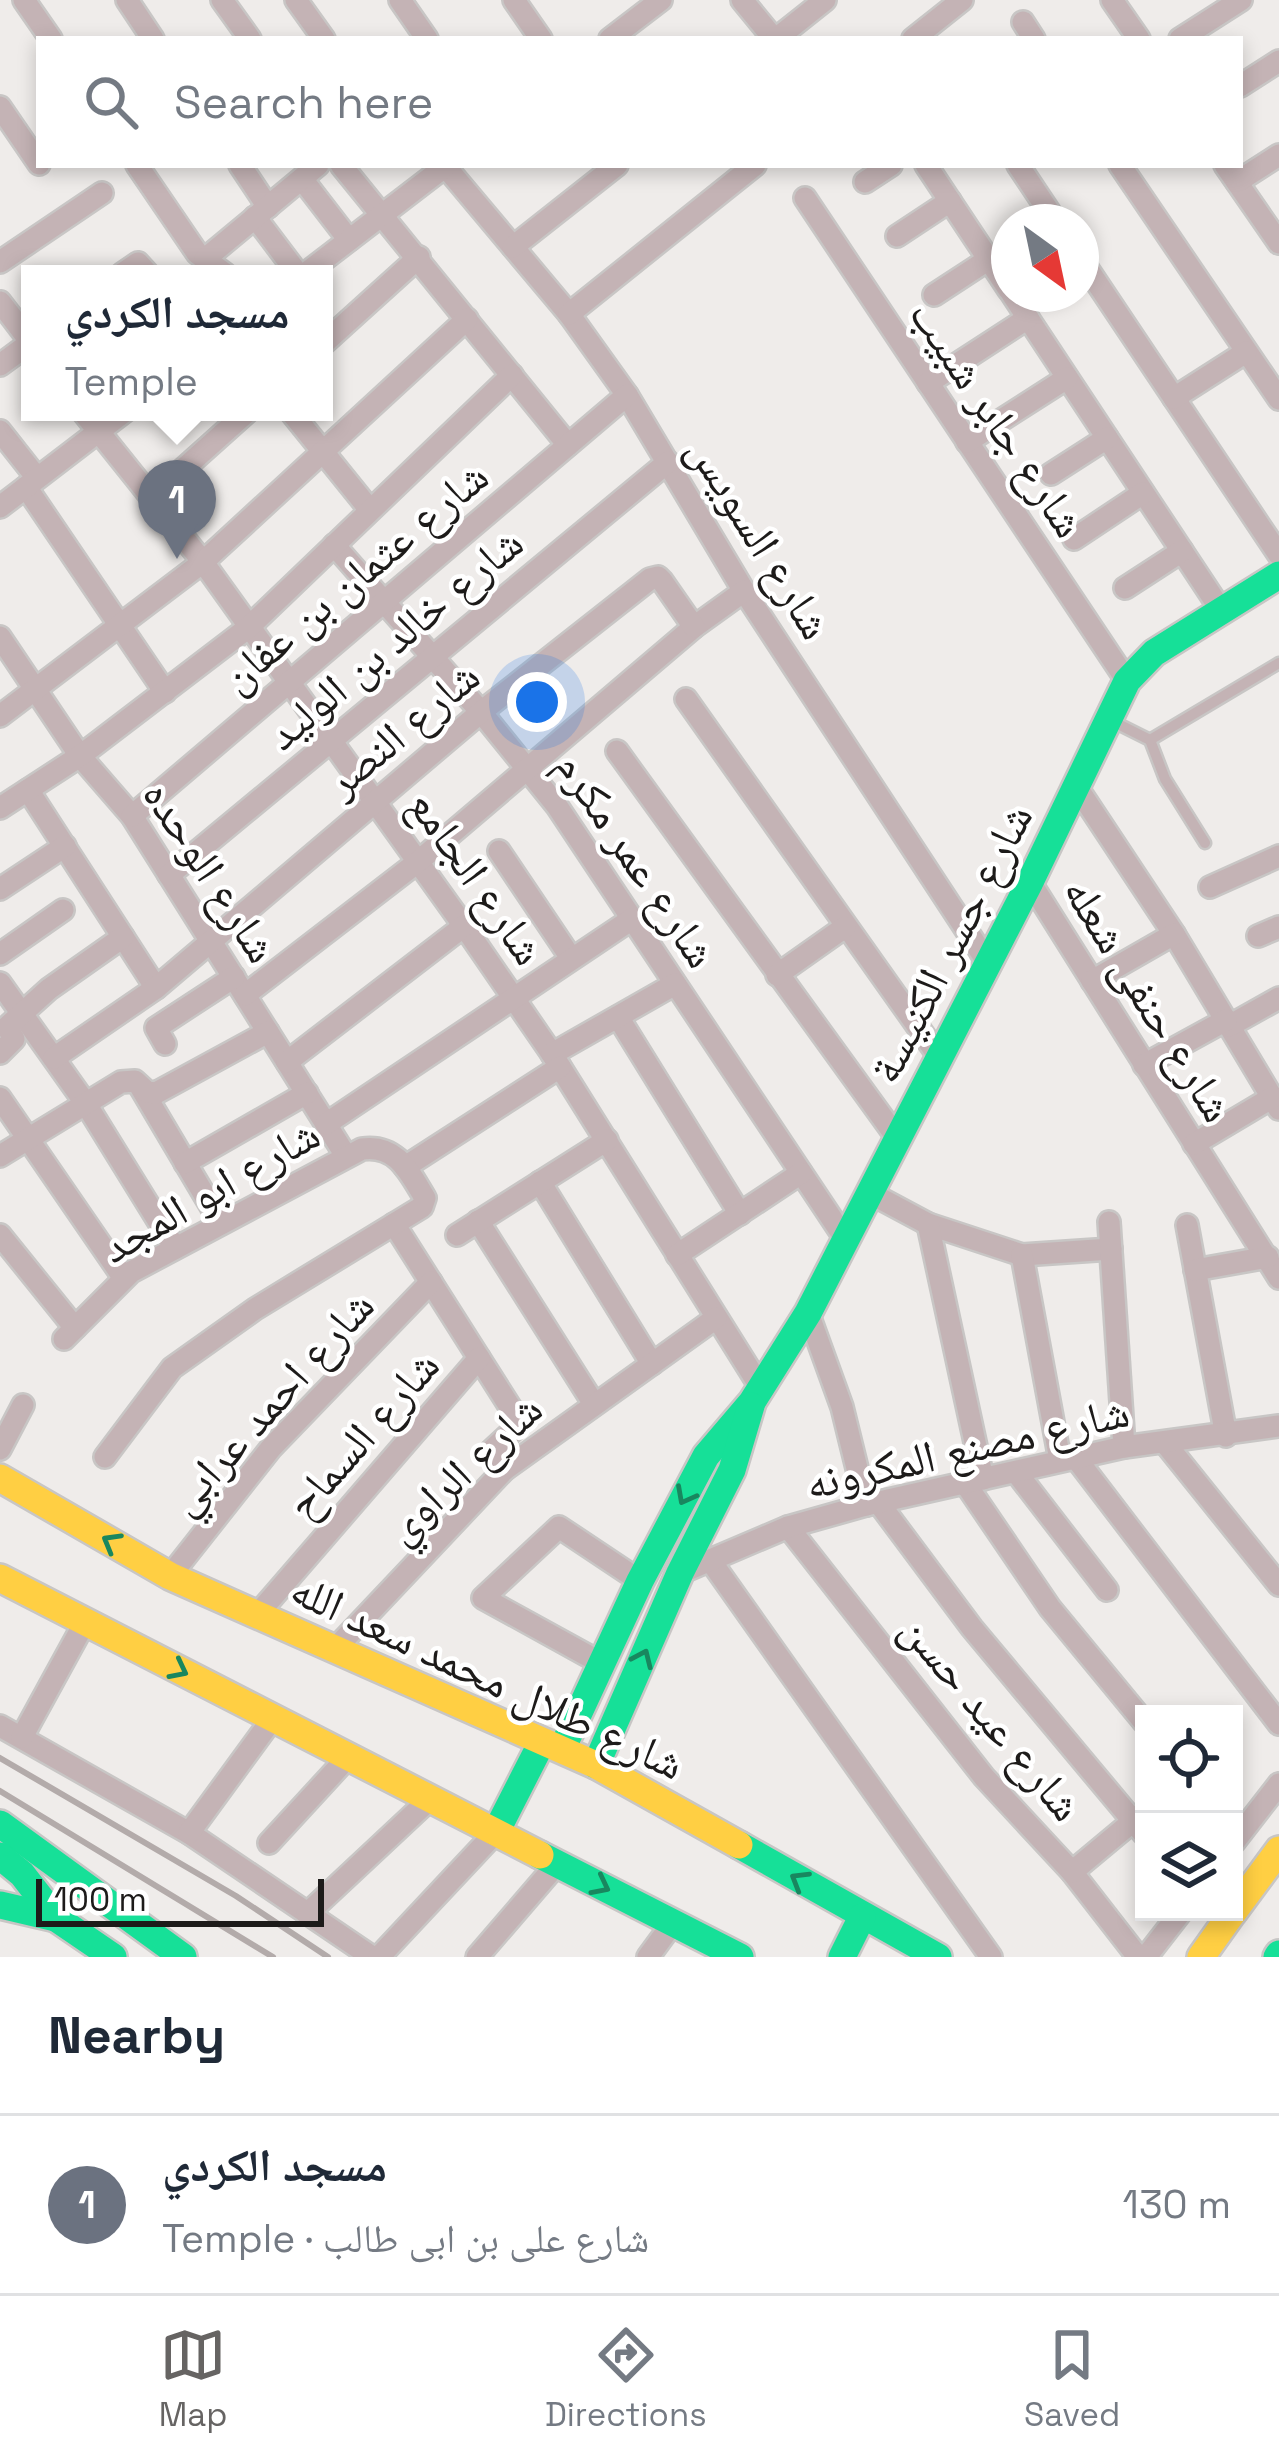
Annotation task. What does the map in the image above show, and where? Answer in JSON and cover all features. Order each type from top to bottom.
[{"type":"main road","name":"شارع جسر الكنيسة","points":[[496,1832],[601,1663],[706,1456],[757,1395],[808,1313],[1030,882],[1127,681],[1154,653],[1279,575]]},
{"type":"main road","name":"شارع جسر الكنيسة","points":[[596,1765],[680,1573],[732,1470],[757,1395]]},
{"type":"main road","name":"شارع طلال محمد سعد الله","points":[[0,1478],[170,1576],[596,1765],[938,1957]]},
{"type":"main road","points":[[0,1578],[740,1957]]},
{"type":"main road","points":[[0,1824],[183,1957]]},
{"type":"main road","points":[[1243,1900],[1279,1850]]},
{"type":"main road","points":[[5,1865],[56,1918],[113,1957]]},
{"type":"main road","points":[[81,1935],[86,1914],[103,1899]]},
{"type":"main road","points":[[0,1905],[56,1918]]},
{"type":"main road","points":[[842,1957],[862,1918]]},
{"type":"main road","points":[[1201,1957],[1227,1921]]},
{"type":"street","points":[[24,0],[49,36]]},
{"type":"street","points":[[127,0],[151,36]]},
{"type":"street","points":[[222,0],[248,36]]},
{"type":"street","points":[[296,0],[322,36]]},
{"type":"street","points":[[400,0],[425,36]]},
{"type":"street","points":[[612,36],[632,9],[661,0]]},
{"type":"street","points":[[742,0],[772,36]]},
{"type":"street","points":[[779,36],[825,0]]},
{"type":"street","points":[[917,36],[962,0]]},
{"type":"street","points":[[1112,0],[1137,36]]},
{"type":"street","points":[[1185,36],[1241,0]]},
{"type":"street","points":[[519,2],[539,36]]},
{"type":"street","points":[[1243,84],[1279,61]]},
{"type":"street","points":[[0,107],[36,161]]},
{"type":"street","points":[[1279,155],[1231,174],[1279,243]]},
{"type":"street","points":[[139,168],[197,253],[213,265]]},
{"type":"street","points":[[241,168],[262,212],[296,265]]},
{"type":"street","points":[[344,168],[568,445]]},
{"type":"street","points":[[314,265],[438,168]]},
{"type":"street","name":"شارع السويس","points":[[438,168],[569,314],[627,395],[744,591],[988,963]]},
{"type":"street","points":[[513,247],[613,168]]},
{"type":"street","points":[[569,314],[751,168]]},
{"type":"street","points":[[865,182],[886,168]]},
{"type":"street","points":[[928,168],[991,263]]},
{"type":"street","points":[[1020,168],[1044,204]]},
{"type":"street","points":[[1122,168],[1279,399]]},
{"type":"street","points":[[205,259],[310,172],[349,240]]},
{"type":"street","points":[[0,262],[102,193]]},
{"type":"street","name":"شارع جابر شبيب","points":[[805,198],[1127,681]]},
{"type":"street","points":[[897,236],[950,201]]},
{"type":"street","points":[[333,335],[419,257]]},
{"type":"street","points":[[934,295],[989,260]]},
{"type":"street","points":[[1099,287],[1279,555]]},
{"type":"street","points":[[0,302],[21,330]]},
{"type":"street","points":[[1024,312],[1221,610]]},
{"type":"street","points":[[928,383],[1028,318]]},
{"type":"street","points":[[0,716],[203,562],[467,319]]},
{"type":"street","points":[[1174,398],[1246,352]]},
{"type":"street","points":[[0,808],[80,755],[249,626],[512,375]]},
{"type":"street","points":[[967,442],[1067,377]]},
{"type":"street","name":"شارع عثمان بن عفان","points":[[132,816],[627,395]]},
{"type":"street","name":"شارع الجامع","points":[[90,421],[203,562],[513,996],[716,1318],[757,1395]]},
{"type":"street","points":[[0,507],[112,421]]},
{"type":"street","points":[[151,498],[237,421]]},
{"type":"street","points":[[298,421],[370,511]]},
{"type":"street","points":[[0,431],[165,692]]},
{"type":"street","points":[[1051,474],[1107,438]]},
{"type":"street","name":"شارع خالد بن الوليد","points":[[169,874],[668,462]]},
{"type":"street","points":[[1074,539],[1144,493]]},
{"type":"street","name":"شارع عمر مكرم","points":[[334,545],[528,768],[846,1240]]},
{"type":"street","points":[[1125,588],[1182,551]]},
{"type":"street","name":"شارع النصر","points":[[54,1058],[156,988],[481,712],[654,577],[662,581],[694,627]]},
{"type":"street","points":[[165,1044],[156,1028],[240,986],[419,861],[694,627],[744,591]]},
{"type":"street","name":"شارع الوحده","points":[[1,641],[80,755],[132,816],[346,1156]]},
{"type":"street","points":[[686,699],[940,1058]]},
{"type":"street","points":[[617,751],[898,1139]]},
{"type":"street","points":[[1076,785],[1174,934],[1276,1103],[1194,1144]]},
{"type":"street","points":[[28,790],[156,988]]},
{"type":"street","points":[[0,889],[64,846]]},
{"type":"street","points":[[499,851],[571,958]]},
{"type":"street","points":[[1210,887],[1279,856]]},
{"type":"street","name":"شارع حنفى شعله","points":[[1030,882],[1194,1144],[1269,1247],[1279,1279]]},
{"type":"street","points":[[0,954],[63,910]]},
{"type":"street","points":[[326,1124],[632,919]]},
{"type":"street","points":[[287,1062],[464,926]]},
{"type":"street","points":[[778,975],[845,927]]},
{"type":"street","points":[[1092,981],[1174,934]]},
{"type":"street","points":[[0,1053],[14,1039],[7,1027],[49,989],[124,937]]},
{"type":"street","points":[[0,982],[86,1104],[175,1248]]},
{"type":"street","points":[[105,1457],[172,1368],[255,1309],[425,1203],[405,1167],[617,1016],[676,984]]},
{"type":"street","points":[[1144,1065],[1279,998]]},
{"type":"street","points":[[617,1016],[740,1214]]},
{"type":"street","points":[[0,1156],[125,1080],[156,1093],[268,1032]]},
{"type":"street","points":[[142,1088],[221,1223]]},
{"type":"street","points":[[185,1163],[307,1094]]},
{"type":"street","points":[[0,1098],[123,1277]]},
{"type":"street","points":[[457,1234],[607,1141]]},
{"type":"street","name":"شارع ابو المجد","points":[[5,1252],[69,1333],[123,1277],[346,1156],[379,1148],[394,1154],[405,1167]]},
{"type":"street","points":[[677,1255],[801,1173]]},
{"type":"street","points":[[540,1182],[652,1364]]},
{"type":"street","points":[[870,1193],[928,1224],[1022,1255],[1111,1249]]},
{"type":"street","points":[[478,1221],[594,1404]]},
{"type":"street","points":[[1109,1222],[1124,1447]]},
{"type":"street","points":[[394,1224],[519,1420],[518,1427],[491,1450],[504,1470]]},
{"type":"street","points":[[928,1224],[974,1481],[1049,1607],[1135,1711]]},
{"type":"street","points":[[1187,1225],[1226,1436]]},
{"type":"street","points":[[1195,1270],[1269,1247]]},
{"type":"street","points":[[1022,1255],[1067,1459],[1279,1724]]},
{"type":"street","name":"شارع احمد عرابي","points":[[170,1576],[271,1448],[430,1282]]},
{"type":"street","points":[[808,1313],[872,1503],[972,1628],[1135,1816]]},
{"type":"street","name":"شارع الراوي","points":[[334,1649],[504,1470],[716,1318]]},
{"type":"street","name":"شارع السماح","points":[[257,1615],[479,1358]]},
{"type":"street","points":[[0,1449],[23,1405]]},
{"type":"street","name":"شارع مصنع المكرونه","points":[[680,1573],[788,1527],[872,1503],[1124,1447],[1279,1426]]},
{"type":"street","points":[[1165,1443],[1279,1585]]},
{"type":"street","points":[[1016,1472],[1107,1591]]},
{"type":"street","points":[[601,1663],[483,1598],[560,1527],[640,1581]]},
{"type":"street","name":"شارع عيد حسن","points":[[788,1527],[984,1778],[1072,1871],[1142,1957]]},
{"type":"street","points":[[710,1560],[991,1957]]},
{"type":"street","points":[[22,1737],[85,1622]]},
{"type":"street","points":[[189,1833],[273,1718]]},
{"type":"street","points":[[0,1726],[189,1833],[375,1957],[496,1832]]},
{"type":"street","points":[[269,1843],[348,1757]]},
{"type":"street","points":[[1243,1828],[1279,1784]]},
{"type":"street","points":[[307,1914],[430,1799]]},
{"type":"street","points":[[1072,1871],[1135,1826]]},
{"type":"street","points":[[477,1957],[557,1864]]},
{"type":"street","points":[[1142,1957],[1172,1921]]},
{"type":"street","points":[[648,1957],[673,1923]]},
{"type":"lane","points":[[1150,740],[1279,663]]},
{"type":"lane","points":[[1107,719],[1150,740],[1165,779],[1204,843]]},
{"type":"railway","points":[[0,1758],[236,1896],[328,1957]]},
{"type":"railway","points":[[0,1791],[273,1957]]},
{"type":"traffic: fast","points":[[562,1749],[640,1581],[706,1456],[752,1402],[808,1313],[1030,882],[1127,681],[1154,653],[1279,575]]},
{"type":"traffic: fast","points":[[596,1765],[680,1573],[732,1470],[751,1406]]},
{"type":"traffic: fast","points":[[496,1832],[542,1742]]},
{"type":"traffic: fast","points":[[0,1824],[183,1957]]},
{"type":"traffic: fast","points":[[739,1845],[938,1957]]},
{"type":"traffic: fast","points":[[540,1855],[740,1957]]},
{"type":"traffic: fast","points":[[0,1856],[22,1874],[56,1918],[113,1957]]},
{"type":"traffic: fast","points":[[0,1905],[56,1918]]},
{"type":"traffic: fast","points":[[842,1957],[862,1917]]},
{"type":"traffic: slow","points":[[0,1478],[170,1576],[596,1765],[739,1845]]},
{"type":"traffic: slow","points":[[0,1578],[540,1855]]},
{"type":"traffic: slow","points":[[1243,1899],[1279,1850]]},
{"type":"traffic: slow","points":[[1201,1957],[1227,1921]]},
{"type":"place","name":"مسجد الكردي","points":[[177,559]]}]
